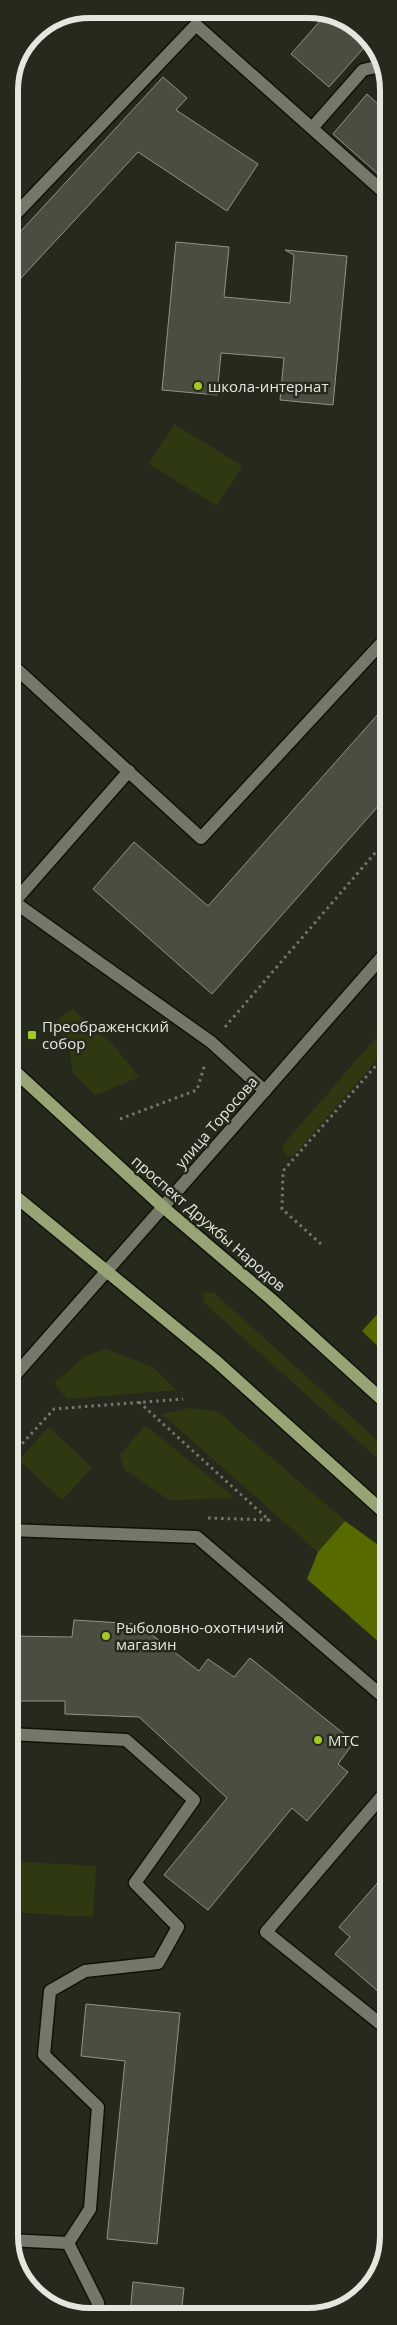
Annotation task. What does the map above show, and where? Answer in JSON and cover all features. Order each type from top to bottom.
[{"type":"main road","name":"проспект Дружбы Народов","points":[[18,1074],[163,1207],[271,1299],[380,1396]]},
{"type":"main road","points":[[18,1199],[106,1273],[216,1361],[380,1508]]},
{"type":"street","points":[[18,212],[196,25],[379,188]]},
{"type":"street","points":[[312,128],[363,70],[376,67]]},
{"type":"street","points":[[18,670],[201,838],[379,645]]},
{"type":"street","points":[[18,893],[129,771]]},
{"type":"street","points":[[18,906],[211,1042],[265,1091]]},
{"type":"street","name":"улица Торосова","points":[[18,1372],[379,960]]},
{"type":"street","points":[[18,1530],[197,1537],[380,1694]]},
{"type":"street","points":[[18,1734],[126,1740],[194,1800],[135,1883],[178,1927],[158,1963],[85,1971],[50,1991],[44,2055],[98,2107],[90,2209],[68,2243]]},
{"type":"street","points":[[380,1799],[266,1932],[380,2023]]},
{"type":"street","points":[[18,2240],[68,2243]]},
{"type":"street","points":[[68,2243],[98,2303],[98,2308]]},
{"type":"path","points":[[120,1119],[197,1090],[211,1042],[379,848]]},
{"type":"path","points":[[321,1244],[282,1209],[283,1172],[379,1062]]},
{"type":"path","points":[[18,1448],[54,1410],[184,1398]]},
{"type":"path","points":[[139,1402],[268,1520],[199,1518]]},
{"type":"green space","points":[[174,424],[242,466],[217,506],[149,464]]},
{"type":"green space","points":[[72,1009],[113,1045],[139,1077],[96,1095],[73,1074],[68,1041],[51,1025]]},
{"type":"green space","points":[[379,1034],[379,1057],[293,1156],[286,1155],[282,1146]]},
{"type":"green space","points":[[213,1292],[380,1442],[380,1460],[203,1302],[204,1293]]},
{"type":"green space","points":[[380,1312],[380,1348],[362,1331]]},
{"type":"green space","points":[[106,1349],[153,1367],[176,1390],[67,1399],[54,1383],[86,1356]]},
{"type":"green space","points":[[190,1408],[217,1411],[345,1521],[318,1552],[162,1414]]},
{"type":"green space","points":[[145,1425],[235,1498],[169,1500],[124,1469],[120,1455]]},
{"type":"green space","points":[[49,1427],[92,1468],[62,1500],[19,1460]]},
{"type":"green space","points":[[345,1521],[380,1546],[380,1643],[307,1579],[318,1552]]},
{"type":"green space","points":[[18,1862],[96,1866],[93,1917],[18,1913]]},
{"type":"building","points":[[322,19],[339,25],[355,35],[365,46],[329,87],[291,54]]},
{"type":"building","points":[[163,77],[187,98],[176,110],[258,164],[227,211],[138,152],[18,281],[18,234]]},
{"type":"building","points":[[367,94],[379,105],[379,175],[333,134]]},
{"type":"building","points":[[176,242],[229,247],[224,297],[290,303],[294,255],[285,250],[347,256],[333,405],[280,400],[284,358],[221,353],[217,395],[162,390]]},
{"type":"building","points":[[379,713],[379,805],[212,994],[93,889],[134,842],[208,906]]},
{"type":"building","points":[[74,1620],[138,1624],[199,1671],[208,1659],[234,1677],[250,1658],[354,1742],[338,1764],[348,1772],[307,1821],[292,1808],[208,1910],[164,1875],[227,1798],[139,1717],[65,1714],[65,1701],[18,1701],[18,1636],[72,1637]]},
{"type":"building","points":[[380,1880],[380,1993],[335,1954],[350,1937],[339,1927]]},
{"type":"building","points":[[86,2004],[180,2013],[157,2244],[107,2239],[125,2061],[81,2056]]},
{"type":"building","points":[[133,2282],[184,2288],[182,2308],[131,2308]]},
{"type":"place","name":"школа-интернат","points":[[198,386]]},
{"type":"place","name":"Преображенский собор","points":[[32,1035]]},
{"type":"place","name":"Рыболовно-охотничий магазин","points":[[106,1636]]},
{"type":"place","name":"МТС","points":[[318,1740]]}]
